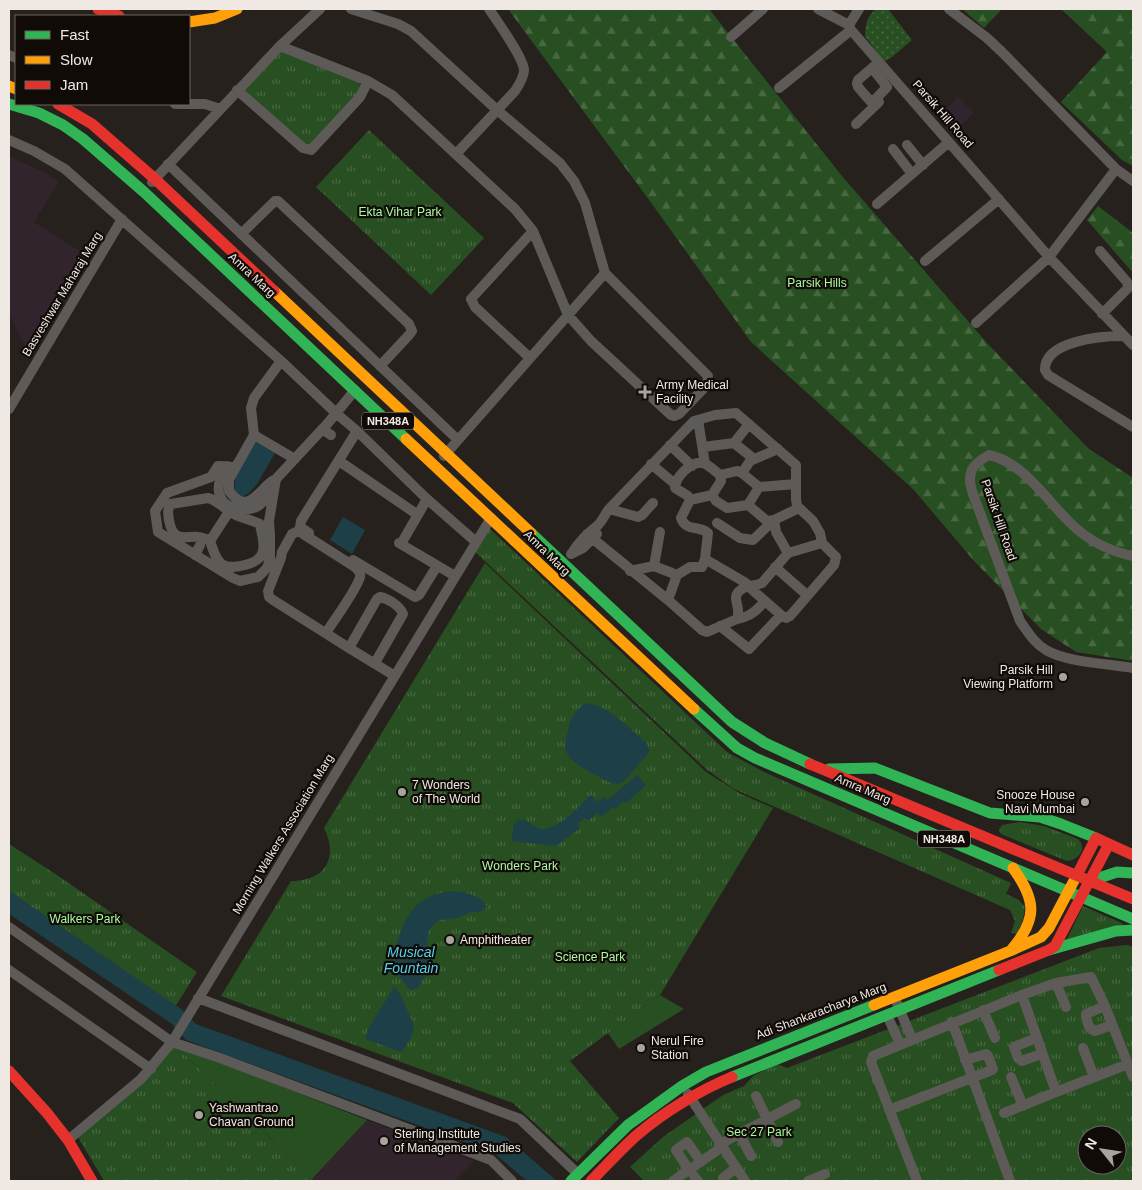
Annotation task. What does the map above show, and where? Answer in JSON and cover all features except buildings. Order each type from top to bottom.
[{"type":"main road","points":[[98,9],[116,15]]},
{"type":"main road","points":[[190,22],[215,18],[237,9]]},
{"type":"main road","name":"Amra Marg","points":[[9,104],[39,113],[62,125],[83,140],[144,192],[491,518],[550,576],[737,748],[755,758],[1133,919]]},
{"type":"main road","name":"Amra Marg","points":[[60,105],[92,124],[155,179],[739,728],[762,743],[1133,899]]},
{"type":"main road","points":[[820,768],[838,770],[876,768],[990,814],[1007,816],[1025,815],[1042,818],[1096,838],[1133,855]]},
{"type":"main road","points":[[1076,875],[1096,838]]},
{"type":"main road","points":[[1049,950],[1058,941],[1109,844]]},
{"type":"main road","points":[[1010,951],[1024,936],[1032,916],[1030,894],[1024,882],[1013,868]]},
{"type":"main road","points":[[1090,881],[1117,872],[1133,873]]},
{"type":"main road","name":"Adi Shankaracharya Marg","points":[[574,1178],[628,1125],[682,1086],[706,1072],[1041,937],[1046,932],[1076,875]]},
{"type":"main road","points":[[591,1181],[637,1135],[690,1098],[713,1085],[1049,950],[1116,931],[1133,930]]},
{"type":"main road","points":[[9,1072],[47,1113],[68,1140],[92,1181]]},
{"type":"street","points":[[144,192],[168,164],[280,46],[320,9]]},
{"type":"street","points":[[280,46],[368,81],[392,95],[456,154],[515,209],[532,232],[568,315],[591,341],[671,415],[678,414],[707,385],[708,376],[605,273],[585,203],[574,181],[560,163],[497,110],[411,31],[398,24],[351,9]]},
{"type":"street","points":[[456,154],[515,91],[522,80],[524,71],[522,61],[489,9]]},
{"type":"street","points":[[731,36],[763,9]]},
{"type":"street","points":[[818,9],[850,27]]},
{"type":"street","points":[[780,88],[850,27],[859,9]]},
{"type":"street","points":[[949,9],[1002,52],[1116,169],[1133,181]]},
{"type":"street","name":"Parsik Hill Road","points":[[850,27],[875,65],[899,85],[1049,257],[1133,345]]},
{"type":"street","points":[[856,124],[873,105],[887,87],[875,65],[857,83],[858,87],[873,105]]},
{"type":"street","points":[[238,90],[303,148],[311,150],[360,97],[368,81]]},
{"type":"street","points":[[873,105],[899,85]]},
{"type":"street","points":[[190,104],[205,104],[220,109]]},
{"type":"street","points":[[9,140],[34,151],[65,169],[281,361],[476,542]]},
{"type":"street","points":[[877,204],[949,142]]},
{"type":"street","points":[[907,145],[922,164]]},
{"type":"street","points":[[893,149],[912,173]]},
{"type":"street","points":[[168,164],[458,440]]},
{"type":"street","points":[[976,323],[1049,257],[1116,169]]},
{"type":"street","points":[[925,261],[999,199]]},
{"type":"street","points":[[241,234],[277,201],[409,324],[412,331],[380,366]]},
{"type":"street","name":"Basveshwar Maharaj Marg","points":[[9,409],[122,219]]},
{"type":"street","points":[[530,358],[474,307],[471,299],[532,232]]},
{"type":"street","points":[[1100,251],[1127,282],[1128,288],[1102,314]]},
{"type":"street","points":[[436,466],[605,273]]},
{"type":"street","points":[[1123,336],[1092,338],[1070,345],[1052,353],[1047,358],[1045,370],[1048,375],[1133,427]]},
{"type":"street","points":[[281,361],[270,374],[252,403],[254,435],[220,482],[218,491],[224,502],[231,509],[247,510],[258,506],[295,459],[326,432],[336,414],[355,390]]},
{"type":"street","points":[[550,576],[572,553],[583,548],[589,537],[597,534],[598,526],[609,509],[694,421],[714,415],[736,413],[796,465],[796,499],[799,508],[813,521],[820,533],[822,543],[836,557],[836,560],[834,565],[790,616],[786,618],[746,583],[705,559]]},
{"type":"street","points":[[698,420],[705,464]]},
{"type":"street","points":[[703,447],[734,442],[749,424]]},
{"type":"street","points":[[357,431],[301,521],[300,527],[415,597],[419,595],[437,566]]},
{"type":"street","points":[[254,435],[295,459]]},
{"type":"street","points":[[734,442],[754,460]]},
{"type":"street","points":[[670,445],[692,466]]},
{"type":"street","points":[[742,473],[750,461],[778,449]]},
{"type":"street","name":"Parsik Hill Road","points":[[1133,556],[1118,553],[1098,545],[1077,530],[1046,496],[1010,462],[1001,457],[989,455],[976,462],[970,473],[972,494],[1020,622],[1033,640],[1047,651],[1067,658],[1133,668]]},
{"type":"street","points":[[339,461],[418,515]]},
{"type":"street","points":[[675,484],[685,470],[700,463],[705,464],[720,475],[721,481],[712,495],[690,500]]},
{"type":"street","points":[[651,464],[675,484],[675,488],[688,496],[690,500]]},
{"type":"street","points":[[231,467],[218,466],[211,477],[167,493],[155,511],[158,532],[240,581],[258,577],[267,568],[270,559],[269,521],[276,482]]},
{"type":"street","points":[[231,467],[229,491],[238,499],[247,501],[255,498],[267,485],[276,482]]},
{"type":"street","points":[[720,475],[737,471],[759,487],[796,484]]},
{"type":"street","points":[[748,505],[759,487]]},
{"type":"street","points":[[712,495],[716,501],[727,508],[748,505],[767,521],[774,520],[799,508]]},
{"type":"street","points":[[208,498],[217,501],[249,522],[260,524],[264,549],[260,558],[249,565],[226,566],[217,559],[205,543],[205,537],[180,538],[176,536],[171,529],[168,509],[171,504],[208,498]]},
{"type":"street","points":[[428,499],[400,544],[455,576]]},
{"type":"street","points":[[690,500],[681,521],[688,528],[705,530],[708,533]]},
{"type":"street","points":[[609,509],[638,517],[653,503]]},
{"type":"street","points":[[668,600],[677,574],[690,567],[702,566],[705,559],[708,533],[717,524],[727,508]]},
{"type":"street","points":[[195,555],[231,509]]},
{"type":"street","name":"Morning Walkers Association Marg","points":[[68,1140],[142,1079],[173,1040],[491,518]]},
{"type":"street","points":[[717,524],[740,538],[753,540],[774,520]]},
{"type":"street","points":[[774,520],[776,532],[788,553]]},
{"type":"street","points":[[326,634],[360,577],[360,572],[300,532],[296,532],[292,534],[282,552],[268,591],[269,597],[326,634],[395,676]]},
{"type":"street","points":[[654,566],[660,532]]},
{"type":"street","points":[[589,537],[668,600],[702,630],[707,632],[736,618],[747,617],[765,601]]},
{"type":"street","points":[[736,618],[739,614],[735,598],[737,593],[748,586],[756,586],[762,583],[788,553],[822,543]]},
{"type":"street","points":[[630,571],[654,566],[677,574]]},
{"type":"street","points":[[775,567],[807,595]]},
{"type":"street","points":[[349,648],[377,600],[380,597],[384,598],[400,608],[403,614],[375,664]]},
{"type":"street","points":[[720,626],[749,649],[781,615]]},
{"type":"street","points":[[9,927],[173,1040],[490,1160],[512,1181]]},
{"type":"street","points":[[9,970],[151,1069]]},
{"type":"street","points":[[917,1181],[871,1062],[873,1056],[952,1022],[1022,995],[1056,983],[1091,977],[1105,1006],[1133,1077]]},
{"type":"street","points":[[1056,983],[1066,1007]]},
{"type":"street","points":[[1022,995],[1041,1054],[1056,1092]]},
{"type":"street","points":[[894,997],[912,1039]]},
{"type":"street","points":[[198,998],[520,1119],[574,1178]]},
{"type":"street","points":[[1105,1006],[1086,1014],[1089,1027],[1095,1031],[1112,1025]]},
{"type":"street","points":[[983,1010],[994,1038]]},
{"type":"street","points":[[887,1015],[900,1044]]},
{"type":"street","points":[[952,1022],[1010,1181]]},
{"type":"street","points":[[1036,1038],[1014,1046],[1018,1058],[1022,1061],[1041,1054]]},
{"type":"street","points":[[1083,1048],[1094,1077]]},
{"type":"street","points":[[890,1110],[993,1069],[986,1054],[966,1060]]},
{"type":"street","points":[[1004,1113],[1128,1064]]},
{"type":"street","points":[[1012,1077],[1023,1106]]},
{"type":"street","points":[[682,1086],[742,1180]]},
{"type":"street","points":[[756,1096],[778,1142]]},
{"type":"street","points":[[694,1176],[701,1162],[721,1145],[796,1104]]},
{"type":"street","points":[[740,1134],[751,1156]]},
{"type":"street","points":[[694,1176],[676,1150],[687,1142],[701,1162]]},
{"type":"street","points":[[723,1178],[736,1168]]},
{"type":"street","points":[[673,1181],[694,1176]]},
{"type":"street","points":[[808,1181],[824,1177]]},
{"type":"shaded area","points":[[958,97],[974,113],[951,134],[938,116]]},
{"type":"shaded area","points":[[9,156],[47,174],[59,182],[34,222],[87,256],[29,354],[9,314]]},
{"type":"shaded area","name":"Sterling Institute of Management Studies","points":[[367,1120],[474,1161],[454,1181],[314,1181],[312,1179]]},
{"type":"green space","name":"Parsik Hills","points":[[508,9],[709,9],[842,176],[987,343],[1089,449],[1133,478],[1133,661],[1076,652],[1041,629],[974,561],[913,489],[751,342]]},
{"type":"green space","points":[[876,9],[888,9],[912,40],[884,62],[865,36],[867,21]]},
{"type":"green space","points":[[962,9],[1002,9],[984,28]]},
{"type":"green space","points":[[1061,9],[1133,9],[1133,166],[1122,160],[1061,102],[1107,52]]},
{"type":"green space","points":[[281,51],[357,80],[360,83],[358,94],[308,148],[243,92]]},
{"type":"green space","name":"Ekta Vihar Park","points":[[369,130],[484,238],[431,295],[316,187]]},
{"type":"green space","points":[[1098,206],[1133,233],[1133,273],[1087,220]]},
{"type":"green space","points":[[488,527],[727,752],[764,772],[1011,883],[1006,894],[1019,900],[1025,907],[1017,934],[1011,933],[1015,921],[1010,910],[734,789],[706,769],[472,549]]},
{"type":"green space","name":"Wonders Park","points":[[485,563],[706,772],[741,794],[773,808],[660,995],[570,1061],[619,1118],[577,1162],[513,1103],[221,996],[291,881],[313,877],[326,866],[330,849],[324,828]]},
{"type":"green space","points":[[1020,822],[1044,826],[1078,839],[1082,850],[1075,859],[1067,861],[1001,834],[999,830],[1002,825]]},
{"type":"green space","name":"Walkers Park","points":[[9,844],[197,972],[175,1007],[9,891]]},
{"type":"green space","points":[[1083,906],[1124,924],[1066,941]]},
{"type":"green space","name":"Sec 27 Park","points":[[1127,945],[1133,947],[1133,1181],[644,1181],[630,1167],[663,1137],[723,1095],[744,1086],[753,1076],[777,1064],[787,1068],[1099,948]]},
{"type":"green space","points":[[660,995],[684,1009],[619,1049],[608,1033]]},
{"type":"green space","points":[[175,1045],[367,1120],[312,1179]]},
{"type":"green space","points":[[175,1045],[314,1181],[104,1181],[78,1137],[145,1081]]},
{"type":"water","points":[[256,442],[275,453],[257,484],[250,492],[244,496],[238,495],[234,491],[236,475]]},
{"type":"water","points":[[343,517],[365,530],[352,554],[330,540]]},
{"type":"water","points":[[587,703],[612,714],[647,744],[648,754],[623,782],[611,783],[582,768],[575,763],[566,751],[565,741],[572,717],[579,708]]},
{"type":"water","points":[[637,775],[646,785],[626,803],[624,801],[615,809],[613,807],[601,817],[597,813],[588,821],[585,818],[577,824],[580,828],[556,846],[512,841],[516,821],[525,820],[540,829],[547,829],[567,817],[591,795],[597,802],[604,797],[608,800]]},
{"type":"water","points":[[9,891],[181,1009],[196,1024],[506,1137],[557,1181],[527,1181],[494,1153],[186,1040],[172,1024],[9,914]]},
{"type":"water","name":"Musical Fountain","points":[[454,891],[477,897],[487,907],[480,912],[471,912],[457,918],[440,920],[434,924],[429,931],[427,939],[427,972],[418,988],[410,990],[397,973],[394,963],[399,937],[407,918],[412,910],[425,899],[433,895]]},
{"type":"water","points":[[394,987],[399,993],[413,1023],[410,1039],[401,1052],[366,1039],[367,1031]]},
{"type":"traffic: fast","points":[[9,104],[39,113],[63,125],[83,139],[144,192],[406,439]]},
{"type":"traffic: fast","points":[[531,533],[732,722],[765,743],[810,764]]},
{"type":"traffic: fast","points":[[694,709],[737,748],[755,758],[1133,919]]},
{"type":"traffic: fast","points":[[829,769],[875,768],[990,813],[1040,817],[1096,838]]},
{"type":"traffic: fast","points":[[1090,881],[1117,872],[1133,873]]},
{"type":"traffic: fast","points":[[1049,950],[1116,931],[1133,930]]},
{"type":"traffic: fast","points":[[732,1077],[999,970]]},
{"type":"traffic: fast","points":[[571,1181],[628,1125],[682,1086],[706,1072],[874,1005]]},
{"type":"traffic: slow","points":[[190,22],[215,18],[237,9]]},
{"type":"traffic: slow","points":[[9,86],[15,89]]},
{"type":"traffic: slow","points":[[274,291],[531,533]]},
{"type":"traffic: slow","points":[[406,439],[694,709]]},
{"type":"traffic: slow","points":[[1012,949],[1026,928],[1031,909],[1026,890],[1013,868]]},
{"type":"traffic: slow","points":[[874,1005],[1041,937],[1049,928],[1077,875]]},
{"type":"traffic: jam","points":[[98,9],[116,15]]},
{"type":"traffic: jam","points":[[60,105],[92,124],[155,179],[274,291]]},
{"type":"traffic: jam","points":[[810,764],[1133,899]]},
{"type":"traffic: jam","points":[[1077,875],[1096,838],[1133,855]]},
{"type":"traffic: jam","points":[[999,970],[1055,946],[1109,844]]},
{"type":"traffic: jam","points":[[9,1071],[47,1113],[68,1140],[92,1181]]},
{"type":"traffic: jam","points":[[591,1181],[631,1140],[648,1126],[695,1095],[732,1077]]},
{"type":"place","name":"Army Medical Facility","points":[[645,392]]},
{"type":"place","name":"Parsik Hill Viewing Platform","points":[[1063,677]]},
{"type":"place","name":"7 Wonders of The World","points":[[402,792]]},
{"type":"place","name":"Snooze House Navi Mumbai","points":[[1085,802]]},
{"type":"place","name":"Amphitheater","points":[[450,940]]},
{"type":"place","name":"Nerul Fire Station","points":[[641,1048]]},
{"type":"place","name":"Yashwantrao Chavan Ground","points":[[199,1115]]},
{"type":"place","name":"Sterling Institute of Management Studies","points":[[384,1141]]},
{"type":"park label","name":"Science Park","points":[[590,957]]}]
